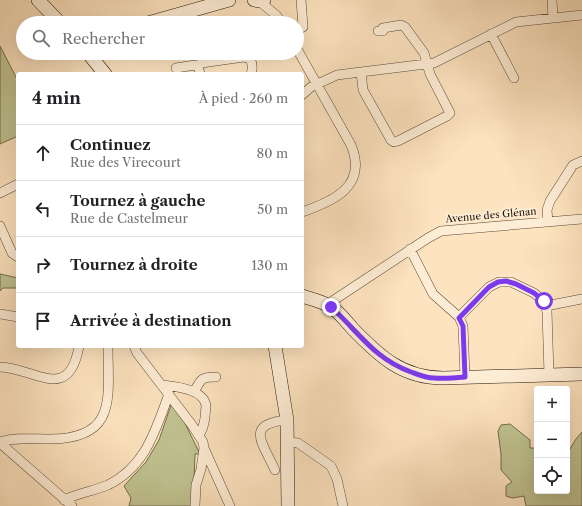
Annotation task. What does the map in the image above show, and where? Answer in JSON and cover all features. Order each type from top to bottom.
[{"type":"street","points":[[38,0],[53,16]]},
{"type":"street","points":[[173,16],[229,0],[237,0]]},
{"type":"street","points":[[262,0],[277,16]]},
{"type":"street","points":[[301,0],[302,16]]},
{"type":"street","points":[[552,0],[553,18]]},
{"type":"street","points":[[304,94],[317,84],[337,75],[427,65],[441,60],[516,22],[582,15]]},
{"type":"street","points":[[361,72],[363,90],[391,140],[396,142],[447,116],[450,113],[430,74],[424,53],[403,26],[383,28],[383,31],[378,31]]},
{"type":"street","points":[[491,34],[514,78]]},
{"type":"street","points":[[98,60],[104,72]]},
{"type":"street","points":[[176,68],[195,65],[199,70],[204,62],[221,60]]},
{"type":"street","points":[[250,60],[252,65],[251,72]]},
{"type":"street","points":[[303,60],[351,145],[355,157],[355,167],[352,180],[343,192],[332,200],[304,211]]},
{"type":"street","points":[[548,222],[547,210],[550,201],[573,165],[582,161]]},
{"type":"street","points":[[0,193],[16,185]]},
{"type":"street","name":"Avenue des Glénan","points":[[328,305],[410,249],[433,235],[445,230],[582,219]]},
{"type":"street","points":[[0,226],[12,253],[16,256]]},
{"type":"street","points":[[410,249],[433,294],[459,318],[463,326],[465,377]]},
{"type":"street","points":[[459,318],[489,287],[498,282],[511,282],[528,290],[542,299],[546,306],[549,374]]},
{"type":"street","points":[[304,297],[328,305],[339,314],[379,355],[396,366],[428,377],[582,374]]},
{"type":"street","points":[[546,306],[582,299]]},
{"type":"street","points":[[0,314],[16,317]]},
{"type":"street","points":[[0,367],[19,370],[41,378],[57,379],[68,373],[72,368],[76,360],[79,348]]},
{"type":"street","points":[[0,442],[15,439],[66,438],[85,434],[96,427],[101,419],[106,405],[108,390],[108,348]]},
{"type":"street","points":[[135,348],[137,353],[199,435],[230,506]]},
{"type":"street","points":[[275,348],[287,420],[288,506]]},
{"type":"street","points":[[194,392],[204,377],[216,377]]},
{"type":"street","points":[[162,385],[181,387],[194,392],[203,399],[206,405],[203,426],[199,435]]},
{"type":"street","points":[[64,500],[108,485],[134,467],[144,453],[153,436],[169,394]]},
{"type":"street","points":[[275,470],[260,437],[260,431],[261,428],[268,424],[287,420]]},
{"type":"street","points":[[0,442],[72,506]]},
{"type":"street","points":[[288,442],[298,443],[331,466],[337,479],[343,506]]},
{"type":"street","points":[[195,506],[196,485],[201,469],[204,448]]},
{"type":"green space","points":[[0,46],[16,77],[16,137],[0,144]]},
{"type":"green space","points":[[0,274],[16,278],[16,288],[3,288],[0,291]]},
{"type":"green space","points":[[171,405],[180,413],[200,454],[195,454],[193,506],[129,506],[131,498],[124,486],[146,462],[159,440]]},
{"type":"green space","points":[[510,424],[530,440],[530,448],[534,448],[534,494],[570,494],[570,449],[582,432],[582,506],[526,506],[524,496],[512,498],[506,496],[506,486],[512,482],[501,470],[501,454],[498,431],[501,425]]},
{"type":"route","points":[[331,307],[369,346],[386,361],[420,375],[443,378],[465,377],[463,326],[459,318],[489,287],[502,281],[511,282],[528,290],[544,301]]}]
